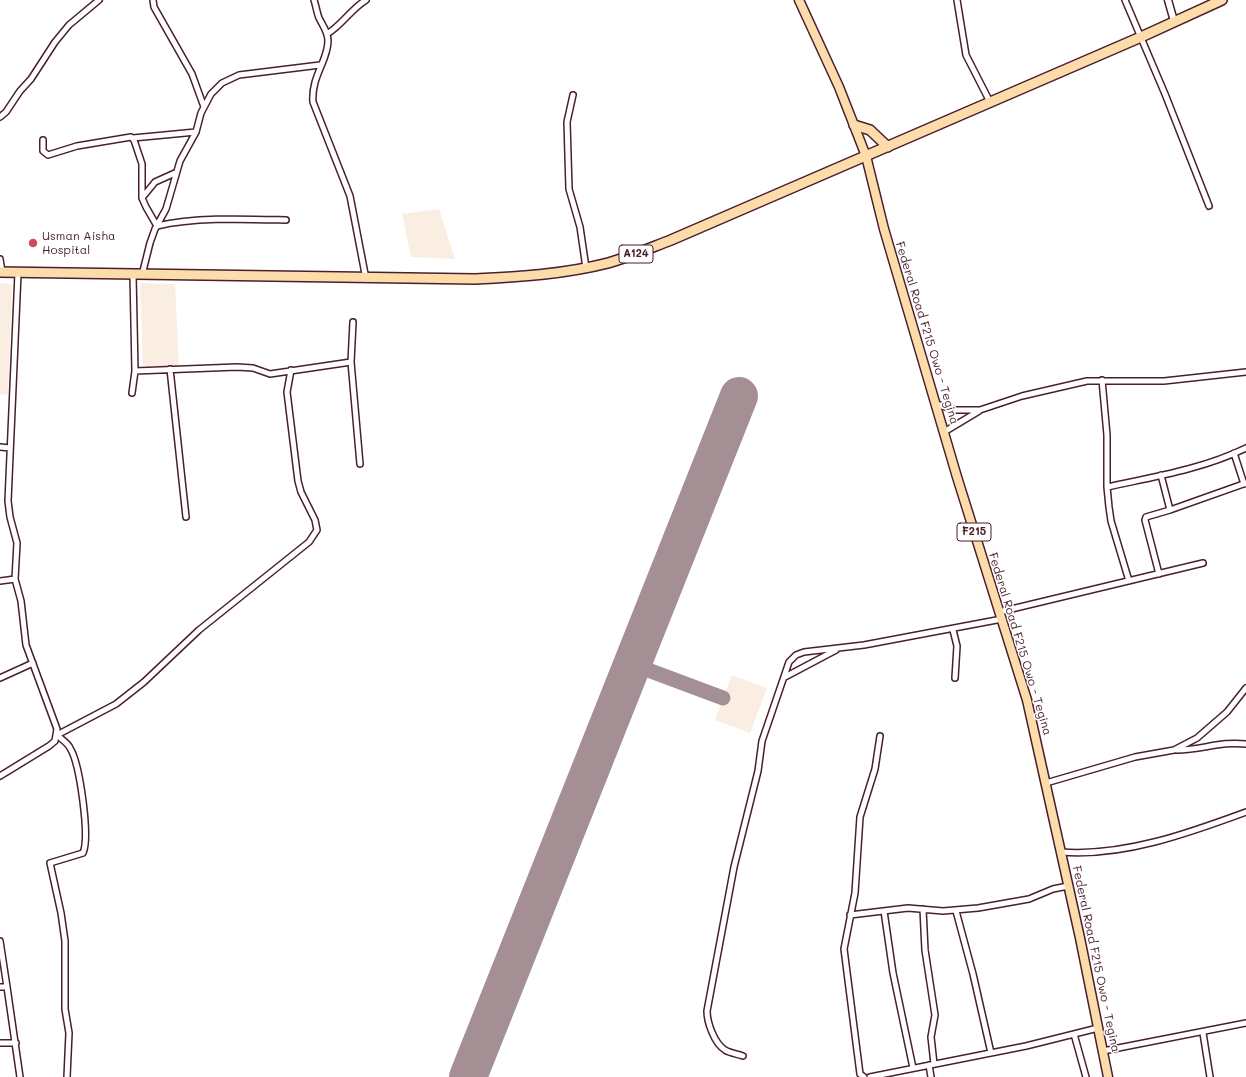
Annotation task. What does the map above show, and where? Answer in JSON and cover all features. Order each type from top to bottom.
[{"type":"highway","name":"A124","points":[[1,272],[138,275],[265,275],[366,279],[482,279],[543,274],[609,263],[645,251],[888,147],[1141,37],[1222,0]]},
{"type":"highway","points":[[854,125],[870,130],[888,147]]},
{"type":"main road","name":"Federal Road F215 Owo - Tegina","points":[[799,0],[839,87],[866,156],[884,229],[944,432],[1027,700],[1061,852],[1108,1077]]},
{"type":"street","points":[[0,117],[6,112],[20,91],[31,80],[55,42],[69,25],[99,0]]},
{"type":"street","points":[[153,0],[154,7],[192,74],[204,108]]},
{"type":"street","points":[[314,0],[319,18],[328,34],[328,42],[312,92],[313,102],[350,196],[366,279]]},
{"type":"street","points":[[328,34],[366,0]]},
{"type":"street","points":[[957,0],[966,55],[990,102]]},
{"type":"street","points":[[1125,0],[1209,206]]},
{"type":"street","points":[[1168,0],[1174,21]]},
{"type":"street","points":[[132,393],[135,371],[138,275],[157,226],[166,209],[175,173],[196,132],[204,108],[211,94],[222,83],[239,75],[320,65]]},
{"type":"street","points":[[573,95],[567,122],[569,189],[580,228],[586,268]]},
{"type":"street","points":[[43,140],[43,151],[48,155],[77,146],[122,137],[133,138],[196,132]]},
{"type":"street","points":[[133,138],[142,164],[142,198],[157,226]]},
{"type":"street","points":[[142,198],[155,182],[175,173]]},
{"type":"street","points":[[157,226],[186,222],[245,219],[286,220]]},
{"type":"street","points":[[0,259],[1,272]]},
{"type":"street","points":[[0,776],[49,746],[55,741],[57,735],[53,717],[26,645],[21,601],[15,578],[17,543],[10,517],[8,501],[18,273]]},
{"type":"street","points":[[353,322],[351,362],[360,464]]},
{"type":"street","points":[[135,371],[237,367],[253,368],[270,374],[351,362]]},
{"type":"street","points":[[170,369],[186,517]]},
{"type":"street","points":[[57,735],[122,699],[144,682],[198,630],[298,551],[315,535],[317,530],[315,520],[301,492],[298,482],[287,392],[291,370]]},
{"type":"street","points":[[944,432],[980,410],[1053,388],[1087,381],[1164,381],[1246,372]]},
{"type":"street","points":[[1102,380],[1107,435],[1107,487],[1111,522],[1129,581]]},
{"type":"street","points":[[936,404],[955,410],[980,410]]},
{"type":"street","points":[[0,447],[10,448]]},
{"type":"street","points":[[1107,487],[1161,475],[1246,448]]},
{"type":"street","points":[[1158,574],[1145,520],[1146,517],[1245,483],[1234,453]]},
{"type":"street","points":[[1161,475],[1170,510]]},
{"type":"street","points":[[743,1056],[725,1050],[719,1044],[707,1017],[707,1011],[734,867],[758,771],[762,741],[789,662],[796,655],[820,650],[837,649],[953,630],[1129,581],[1203,563]]},
{"type":"street","points":[[0,581],[15,578]]},
{"type":"street","points":[[953,630],[956,646],[955,678]]},
{"type":"street","points":[[785,677],[837,649]]},
{"type":"street","points":[[0,678],[33,663]]},
{"type":"street","points":[[1174,750],[1197,738],[1227,712],[1246,688]]},
{"type":"street","points":[[57,735],[70,746],[78,768],[85,813],[87,845],[84,853],[50,863],[61,913],[65,941],[66,1009],[69,1033],[67,1077]]},
{"type":"street","points":[[864,1077],[860,1074],[843,955],[857,870],[860,817],[875,769],[880,736]]},
{"type":"street","points":[[1046,784],[1135,757],[1174,750],[1200,749],[1216,744],[1230,742],[1246,744]]},
{"type":"street","points":[[1061,852],[1090,853],[1144,843],[1194,831],[1246,812]]},
{"type":"street","points":[[850,915],[908,908],[956,911],[1017,901],[1053,889],[1068,886]]},
{"type":"street","points":[[923,909],[925,950],[934,1015],[931,1037],[931,1077]]},
{"type":"street","points":[[884,911],[894,973],[914,1068]]},
{"type":"street","points":[[956,911],[973,974],[990,1053]]},
{"type":"street","points":[[0,942],[20,1077]]},
{"type":"street","points":[[0,987],[7,987]]},
{"type":"street","points":[[1103,1051],[1203,1033],[1246,1023]]},
{"type":"street","points":[[870,1077],[891,1075],[931,1064],[990,1053],[1098,1028]]},
{"type":"street","points":[[1203,1033],[1210,1077]]},
{"type":"street","points":[[1074,1034],[1086,1077]]},
{"type":"street","points":[[0,1043],[16,1043]]},
{"type":"shaded area","points":[[439,209],[455,259],[411,257],[402,214]]},
{"type":"shaded area","points":[[0,283],[12,284],[8,395],[0,394]]},
{"type":"shaded area","points":[[140,283],[175,284],[179,366],[143,366]]},
{"type":"shaded area","points":[[732,675],[767,688],[750,733],[715,720]]},
{"type":"taxiway","points":[[632,664],[723,698]]},
{"type":"runway","points":[[468,1077],[739,396]]},
{"type":"place","name":"Usman Aisha Hospital","points":[[33,243]]}]
